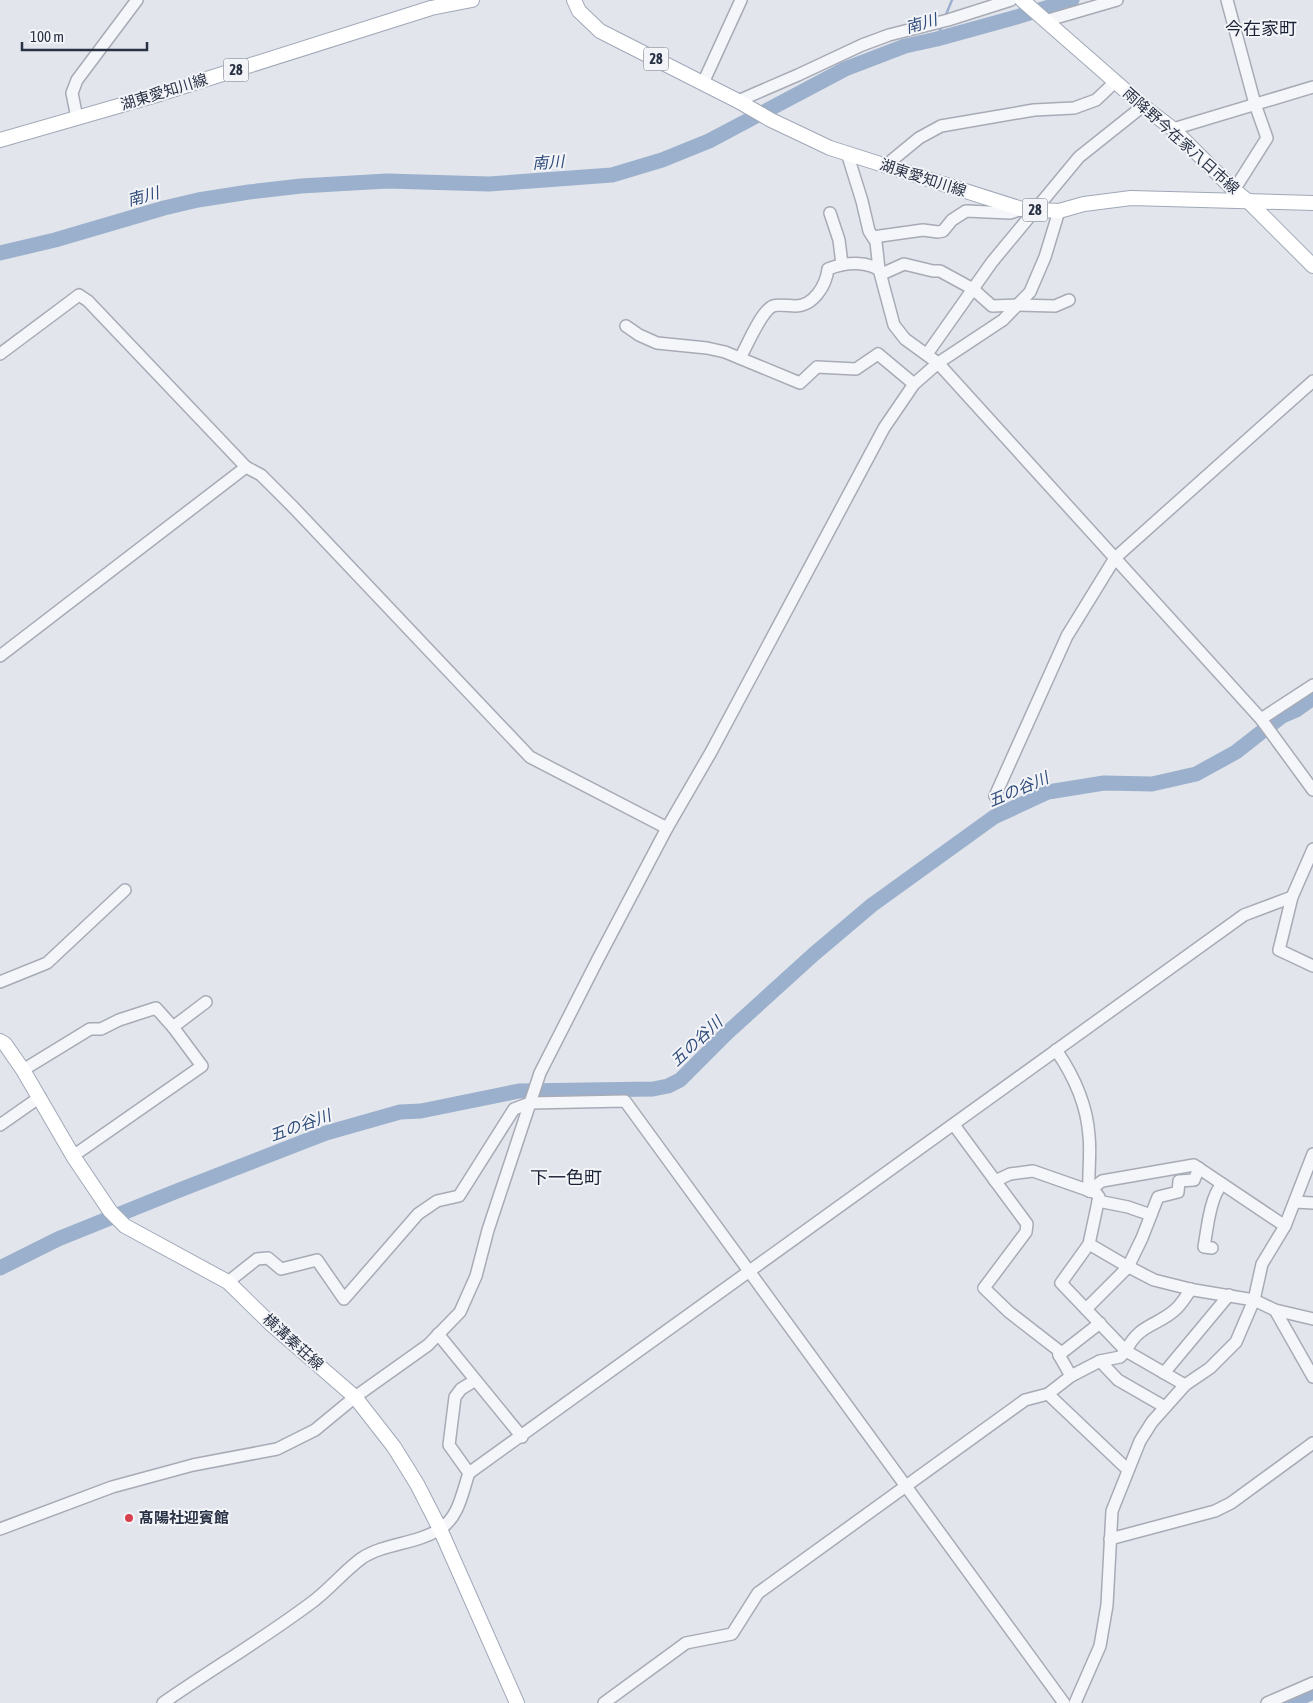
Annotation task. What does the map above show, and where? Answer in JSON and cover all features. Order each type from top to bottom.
[{"type":"main road","name":"湖東愛知川線","points":[[0,140],[296,52],[431,8],[472,0]]},
{"type":"main road","name":"湖東愛知川線","points":[[574,0],[579,11],[600,31],[771,120],[830,148],[1029,210],[1059,211],[1084,204],[1131,198],[1313,203]]},
{"type":"main road","name":"雨降野今在家八日市線","points":[[1024,2],[1143,106],[1173,129],[1234,190],[1250,202],[1313,266]]},
{"type":"main road","name":"横溝秦荘線","points":[[0,1041],[5,1044],[23,1070],[73,1156],[110,1211],[125,1226],[228,1282],[272,1325],[355,1397],[394,1446],[417,1484],[440,1529],[517,1703]]},
{"type":"street","points":[[77,118],[72,93],[77,80],[137,0]]},
{"type":"street","points":[[703,83],[741,0]]},
{"type":"street","points":[[743,104],[798,75],[862,45],[888,35],[948,20],[1012,0]]},
{"type":"street","points":[[1044,21],[1117,0]]},
{"type":"street","points":[[1227,0],[1255,104],[1267,138],[1234,190]]},
{"type":"street","points":[[886,166],[919,138],[941,126],[1034,110],[1074,108],[1096,100],[1116,81]]},
{"type":"street","points":[[1173,129],[1313,87]]},
{"type":"street","points":[[927,354],[1029,210],[1079,156],[1143,106]]},
{"type":"street","points":[[847,153],[862,200],[869,231],[876,242],[879,269],[894,325],[905,339],[938,363],[1116,558],[1261,719],[1313,790]]},
{"type":"street","points":[[873,237],[923,230],[938,232],[966,211],[1010,213],[1029,210]]},
{"type":"street","points":[[0,1529],[112,1487],[203,1463],[277,1449],[315,1430],[355,1397],[428,1345],[460,1312],[476,1276],[488,1230],[540,1073],[667,828],[711,752],[884,428],[914,384],[938,363],[1002,320],[1030,292],[1039,273],[1059,211]]},
{"type":"street","points":[[830,213],[839,240],[842,264]]},
{"type":"street","points":[[740,358],[765,312],[774,306],[807,304],[817,296],[828,269],[842,264],[868,264],[884,272],[904,264],[933,271],[940,270],[972,289],[992,306],[1018,304],[1055,306],[1069,300]]},
{"type":"street","points":[[0,354],[79,296],[88,301],[246,467],[261,475],[274,488],[530,757],[667,828]]},
{"type":"street","points":[[626,326],[656,343],[707,348],[724,352],[800,383],[816,368],[856,369],[878,354],[914,384]]},
{"type":"street","points":[[995,796],[1067,636],[1116,558],[1313,381]]},
{"type":"street","points":[[0,656],[246,467]]},
{"type":"street","points":[[1261,719],[1313,684]]},
{"type":"street","points":[[1313,850],[1292,897],[1279,950],[1313,966]]},
{"type":"street","points":[[0,982],[48,963],[125,890]]},
{"type":"street","points":[[163,1703],[258,1642],[313,1602],[363,1558],[385,1548],[423,1537],[440,1529],[455,1515],[469,1474],[1244,915],[1292,897]]},
{"type":"street","points":[[174,1027],[206,1002]]},
{"type":"street","points":[[23,1070],[90,1029],[101,1029],[119,1020],[156,1008],[174,1027],[202,1066],[73,1156]]},
{"type":"street","points":[[1056,1050],[1067,1066],[1083,1101],[1089,1136],[1089,1191]]},
{"type":"street","points":[[0,1125],[40,1097]]},
{"type":"street","points":[[228,1282],[257,1259],[268,1258],[281,1269],[317,1260],[344,1299],[418,1214],[437,1201],[459,1196],[514,1109],[530,1103],[625,1101],[1064,1703]]},
{"type":"street","points":[[954,1125],[1027,1224],[1026,1232],[984,1288],[1009,1312],[1058,1350],[1071,1376]]},
{"type":"street","points":[[1075,1703],[1100,1646],[1108,1605],[1112,1512],[1127,1469],[1140,1441],[1152,1422],[1184,1385],[1210,1368],[1236,1342],[1254,1300],[1262,1264],[1285,1226],[1313,1154]]},
{"type":"street","points":[[1089,1191],[1102,1181],[1194,1165],[1285,1226]]},
{"type":"street","points":[[1086,1309],[1128,1267],[1142,1238],[1158,1196],[1178,1192],[1180,1182],[1194,1180],[1199,1168]]},
{"type":"street","points":[[996,1181],[1010,1174],[1033,1171],[1096,1193],[1099,1197],[1089,1244],[1062,1284],[1126,1351],[1184,1385]]},
{"type":"street","points":[[1212,1248],[1204,1247],[1209,1219],[1218,1189],[1222,1184]]},
{"type":"street","points":[[1098,1201],[1128,1207],[1151,1215]]},
{"type":"street","points":[[1295,1202],[1313,1203]]},
{"type":"street","points":[[1089,1244],[1154,1280],[1191,1289],[1254,1300],[1275,1310],[1313,1319]]},
{"type":"street","points":[[604,1703],[686,1643],[732,1634],[758,1593],[1025,1400],[1048,1394],[1071,1376],[1100,1361],[1120,1357],[1126,1351],[1131,1340],[1145,1328],[1177,1309],[1191,1289]]},
{"type":"street","points":[[1164,1373],[1229,1295]]},
{"type":"street","points":[[1275,1310],[1313,1378]]},
{"type":"street","points":[[1059,1355],[1100,1323]]},
{"type":"street","points":[[438,1334],[474,1381],[522,1437]]},
{"type":"street","points":[[1100,1361],[1118,1380],[1165,1407]]},
{"type":"street","points":[[469,1474],[449,1445],[455,1397],[461,1389],[474,1381]]},
{"type":"street","points":[[1048,1394],[1127,1469]]},
{"type":"street","points":[[1110,1539],[1215,1511],[1230,1503],[1313,1443]]},
{"type":"street","points":[[1267,1703],[1313,1683]]},
{"type":"waterway","points":[[945,17],[952,0]]},
{"type":"waterway","name":"南川","points":[[0,253],[55,240],[164,208],[198,200],[249,192],[301,186],[387,181],[489,184],[612,175],[662,160],[709,141],[845,69],[905,46],[937,39],[1072,0]]},
{"type":"waterway","points":[[937,39],[942,25]]},
{"type":"waterway","name":"五の谷川","points":[[0,1268],[58,1239],[177,1191],[326,1133],[400,1112],[421,1111],[519,1091],[653,1089],[668,1086],[680,1080],[727,1033],[814,954],[872,905],[994,817],[1048,792],[1104,783],[1152,784],[1196,774],[1236,752],[1282,716],[1296,710],[1313,698]]},
{"type":"waterway","points":[[1288,1703],[1313,1692]]},
{"type":"place","name":"髙陽社迎賓館","points":[[129,1518]]},
{"type":"district","name":"今在家町","points":[[1261,29]]},
{"type":"district","name":"下一色町","points":[[566,1178]]}]
